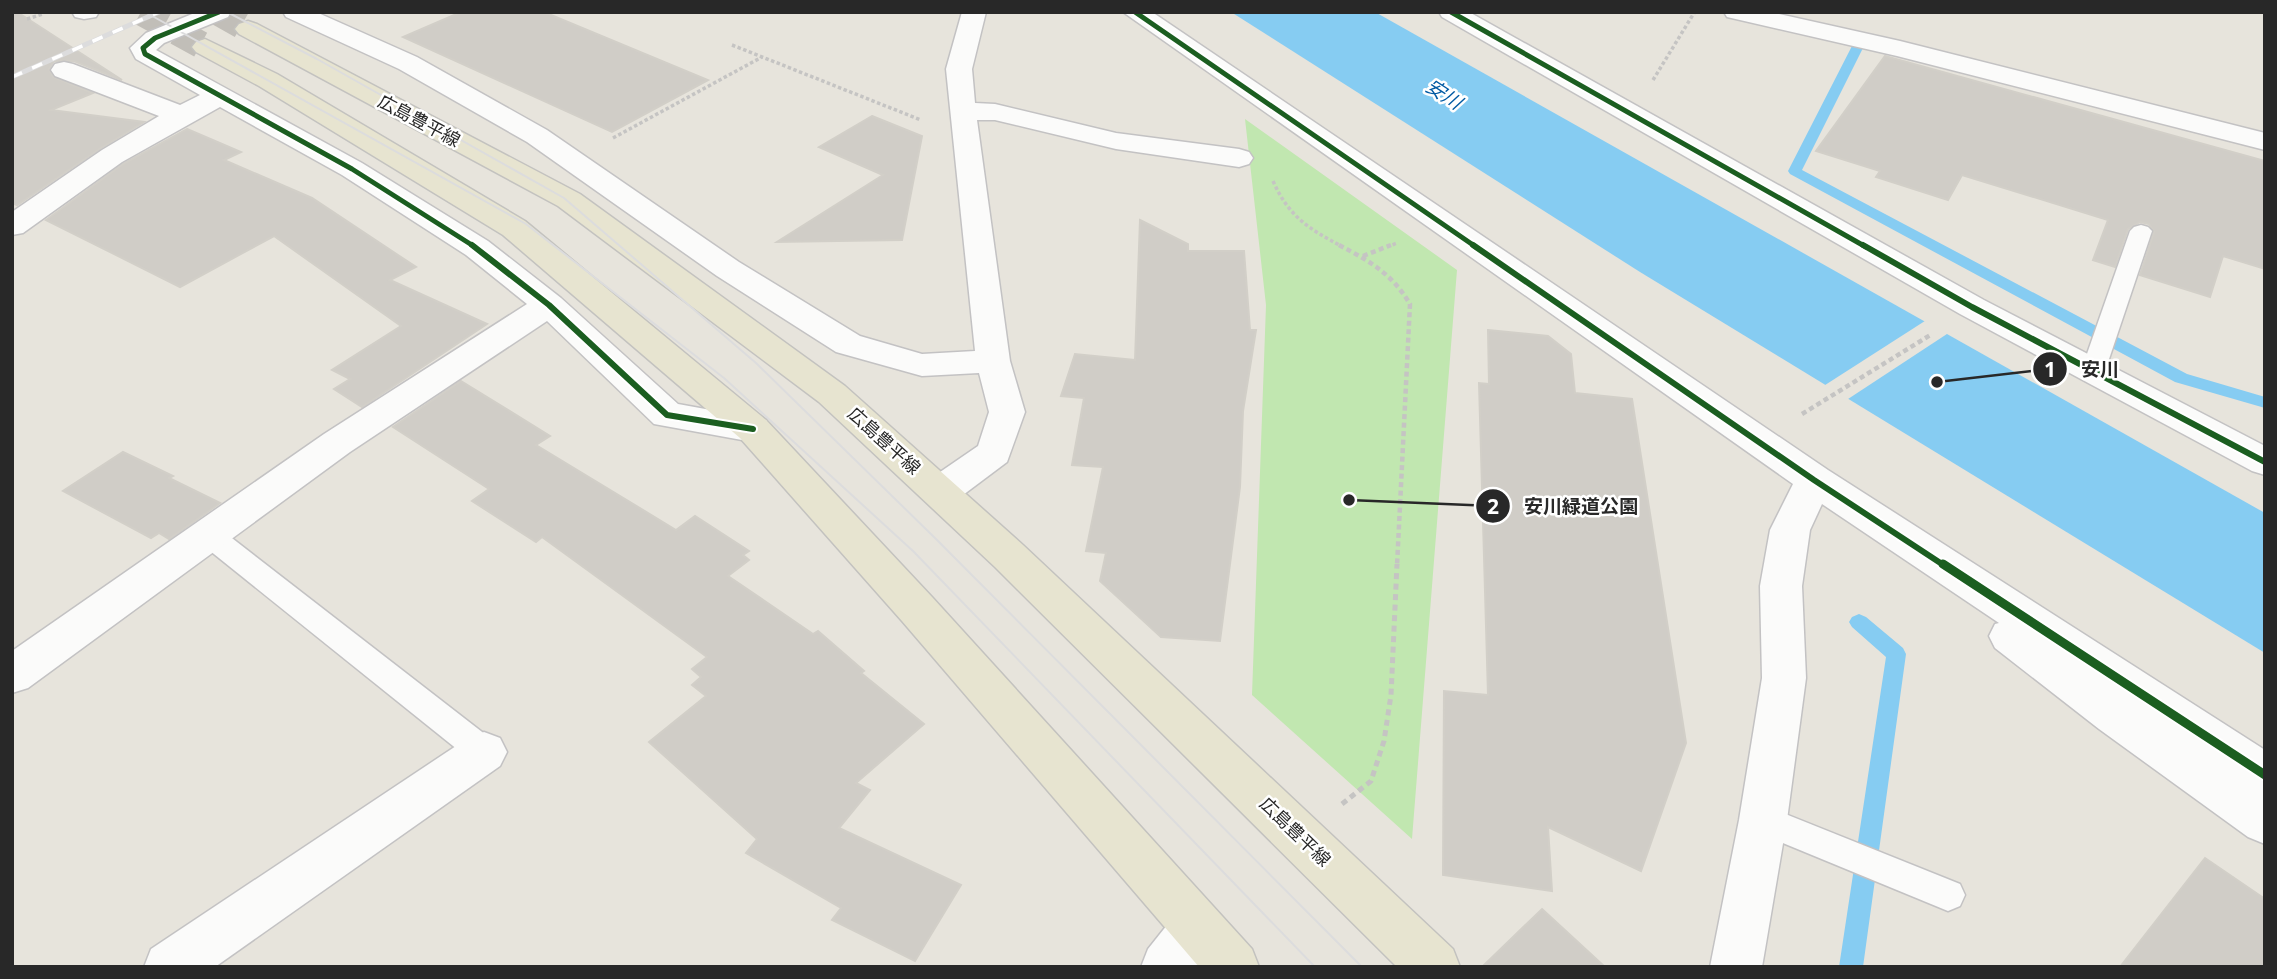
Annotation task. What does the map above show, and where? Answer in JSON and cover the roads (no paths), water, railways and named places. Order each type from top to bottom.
[{"type":"main road","name":"広島豊平線","points":[[234,21],[569,200],[832,394],[941,491],[1434,967]]},
{"type":"main road","points":[[205,47],[268,80],[514,228],[753,429],[917,608],[1233,967]]},
{"type":"street","points":[[941,491],[994,453],[1007,412],[993,361],[963,125],[960,69],[974,12]]},
{"type":"street","points":[[1135,12],[1814,480],[2265,775]]},
{"type":"street","points":[[1451,12],[1972,307],[2265,462]]},
{"type":"street","points":[[1736,12],[1900,49],[2265,142]]},
{"type":"street","points":[[297,13],[408,63],[537,136],[728,269],[848,344],[922,365],[993,361]]},
{"type":"street","points":[[234,21],[155,38],[143,48],[145,54],[218,97],[352,169],[477,248],[549,304],[667,415],[753,429]]},
{"type":"street","points":[[64,70],[179,114]]},
{"type":"street","points":[[12,226],[85,173],[179,114],[218,97]]},
{"type":"street","points":[[963,125],[995,112],[1116,141],[1239,158]]},
{"type":"street","points":[[12,675],[337,443],[549,304]]},
{"type":"street","points":[[1736,967],[1763,820],[1784,678],[1781,586],[1790,530],[1814,480]]},
{"type":"street","points":[[1814,480],[1860,523],[2115,716],[2265,822]]},
{"type":"street","points":[[170,967],[484,752]]},
{"type":"street","points":[[1167,967],[1196,927]]},
{"type":"lane","points":[[2093,371],[2141,231]]},
{"type":"lane","points":[[209,535],[484,752]]},
{"type":"lane","points":[[1763,820],[1948,895]]},
{"type":"water","points":[[1231,12],[1375,12],[2265,513],[2265,653],[1640,272]]},
{"type":"waterway","points":[[1858,46],[1795,171],[2181,378],[2265,403]]},
{"type":"waterway","points":[[1851,967],[1896,654],[1859,622]]},
{"type":"tunnel","points":[[141,12],[205,47]]},
{"type":"tunnel","points":[[218,12],[248,29]]},
{"type":"tram line","points":[[145,12],[526,224],[724,378],[913,551],[1315,967]]},
{"type":"tram line","points":[[227,12],[317,59],[564,198],[756,363],[935,538],[1362,967]]},
{"type":"railway","points":[[12,77],[159,12]]},
{"type":"place","name":"安川","points":[[1937,382]]},
{"type":"place","name":"安川緑道公園","points":[[1349,500]]}]
